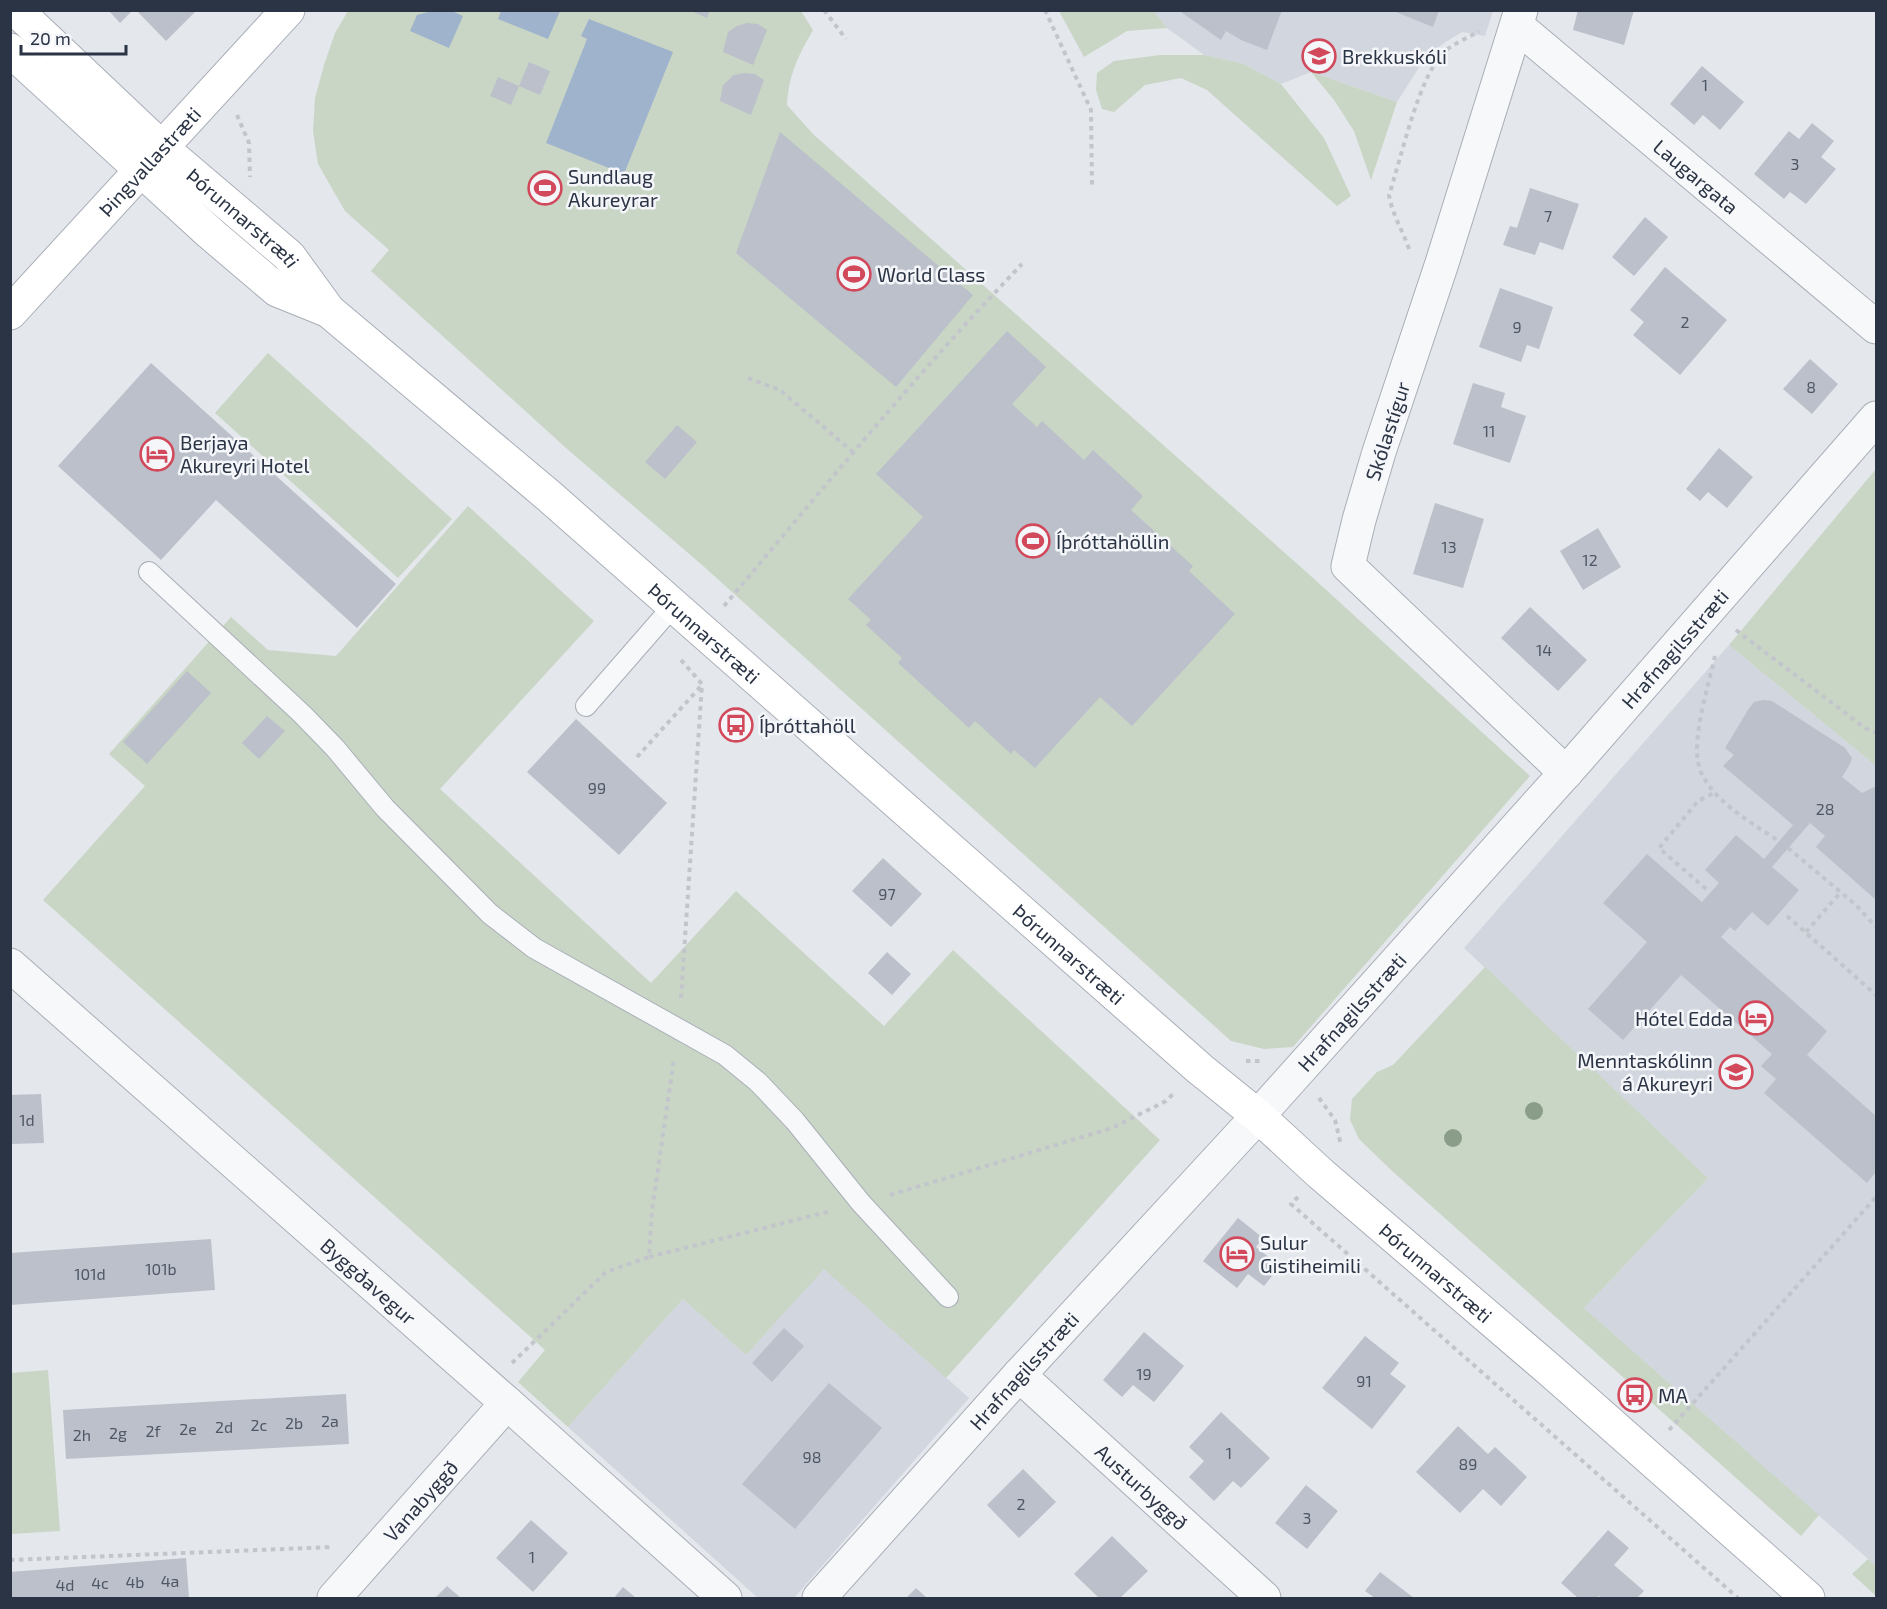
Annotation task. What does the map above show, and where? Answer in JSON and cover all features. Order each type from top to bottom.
[{"type":"street","name":"Þórunnarstræti","points":[[16,10],[151,159]]},
{"type":"street","name":"Þingvallastræti","points":[[10,313],[288,10]]},
{"type":"street","name":"Laugargata","points":[[1519,18],[1876,327]]},
{"type":"street","name":"Skólastígur","points":[[1519,18],[1442,263],[1379,452],[1348,566],[1566,772]]},
{"type":"street","name":"Þórunnarstræti","points":[[10,50],[151,159],[289,256],[329,311],[549,496],[1200,1069],[1258,1116],[1320,1174],[1551,1371],[1808,1599]]},
{"type":"street","name":"Hrafnagilsstræti","points":[[819,1599],[1019,1374],[1258,1116],[1566,772],[1876,418]]},
{"type":"street","name":"Byggðavegur","points":[[10,965],[497,1394],[725,1599]]},
{"type":"street","name":"Austurbyggð","points":[[1019,1374],[1264,1599]]},
{"type":"street","name":"Vanabyggð","points":[[334,1599],[364,1565],[497,1394]]},
{"type":"lane","points":[[149,572],[302,714],[335,748],[386,808],[490,914],[534,948],[725,1055],[758,1082],[795,1120],[861,1203],[948,1297]]},
{"type":"lane","points":[[586,706],[674,605]]},
{"type":"path","points":[[824,10],[846,39]]},
{"type":"path","points":[[1045,10],[1090,110],[1092,185]]},
{"type":"path","points":[[1408,257],[1410,251],[1404,231],[1391,208],[1389,195],[1422,88],[1434,63],[1445,51],[1480,30]]},
{"type":"path","points":[[649,1257],[652,1210],[679,1028],[702,684],[683,665],[680,658],[853,452],[1022,264]]},
{"type":"path","points":[[747,378],[780,390],[853,452]]},
{"type":"path","points":[[1709,610],[1865,728],[1876,733]]},
{"type":"path","points":[[1717,645],[1698,736],[1698,762],[1706,780],[1736,813],[1779,841]]},
{"type":"path","points":[[637,757],[702,684]]},
{"type":"path","points":[[1706,889],[1659,848],[1698,801],[1716,792]]},
{"type":"path","points":[[1788,848],[1841,892],[1876,927]]},
{"type":"path","points":[[1806,932],[1841,892]]},
{"type":"path","points":[[1787,916],[1876,995]]},
{"type":"path","points":[[497,1394],[606,1272],[649,1257],[861,1203],[1112,1128],[1166,1101],[1200,1069]]},
{"type":"path","points":[[1320,1174],[1291,1204],[1738,1599]]},
{"type":"path","points":[[1661,1439],[1876,1197]]},
{"type":"path","points":[[10,1560],[336,1547],[353,1552],[364,1565]]},
{"type":"shaded area","name":"Brekkuskóli","points":[[1154,11],[1493,11],[1485,36],[1462,32],[1425,58],[1397,102],[1311,72],[1281,84],[1244,64],[1204,55],[1167,28]]},
{"type":"shaded area","name":"Menntaskólinn á Akureyri","points":[[1729,645],[1876,766],[1876,1566],[1584,1308],[1708,1178],[1464,948]]},
{"type":"shaded area","points":[[824,1268],[969,1398],[794,1598],[758,1598],[568,1427],[683,1299],[746,1355]]},
{"type":"green space","points":[[348,11],[801,11],[813,30],[795,66],[787,105],[813,134],[1312,577],[1530,776],[1293,1047],[1264,1049],[1231,1041],[371,271],[389,250],[345,211],[318,164],[313,131],[315,98],[324,65],[335,33]]},
{"type":"green space","points":[[1059,11],[1154,11],[1167,28],[1127,31],[1084,57]]},
{"type":"green space","points":[[1160,55],[1204,55],[1244,64],[1281,84],[1324,138],[1351,196],[1337,206],[1207,90],[1181,78],[1145,85],[1114,112],[1102,109],[1096,90],[1097,73],[1114,61]]},
{"type":"green space","points":[[1311,72],[1397,102],[1371,180],[1354,131],[1334,100]]},
{"type":"green space","points":[[268,353],[452,519],[398,578],[215,413]]},
{"type":"green space","points":[[1876,469],[1876,766],[1729,645]]},
{"type":"green space","points":[[468,506],[594,621],[440,789],[651,983],[736,891],[884,1026],[953,950],[1160,1140],[946,1378],[824,1269],[746,1355],[683,1299],[568,1427],[518,1382],[545,1350],[43,900],[145,786],[109,754],[231,617],[268,650],[336,656]]},
{"type":"green space","points":[[1485,967],[1708,1178],[1584,1308],[1819,1515],[1801,1536],[1359,1139],[1350,1120],[1352,1099],[1377,1072],[1393,1065]]},
{"type":"green space","points":[[48,1370],[60,1531],[11,1534],[11,1373]]},
{"type":"green space","points":[[1868,1559],[1876,1566],[1876,1596],[1852,1574]]},
{"type":"water","points":[[501,10],[560,11],[548,39],[498,19]]},
{"type":"water","points":[[432,11],[452,11],[463,16],[449,48],[410,31],[417,15]]},
{"type":"water","points":[[589,19],[673,52],[624,174],[546,143],[587,39],[581,36]]},
{"type":"building","points":[[108,10],[133,10],[120,23]]},
{"type":"building","points":[[136,10],[197,10],[166,41]]},
{"type":"building","points":[[689,10],[710,10],[707,18]]},
{"type":"building","points":[[1178,10],[1282,10],[1267,50],[1241,40],[1226,31],[1221,40]]},
{"type":"building","points":[[1391,10],[1439,10],[1433,27]]},
{"type":"building","points":[[1578,10],[1634,10],[1624,45],[1573,30]]},
{"type":"building","points":[[747,23],[758,24],[767,30],[753,65],[723,52],[728,32]]},
{"type":"building","points":[[529,62],[550,71],[540,95],[519,86]]},
{"type":"building","points":[[1702,66],[1744,102],[1720,130],[1703,115],[1694,125],[1670,104]]},
{"type":"building","points":[[755,74],[764,80],[751,115],[720,101],[723,85],[734,75]]},
{"type":"building","points":[[498,77],[519,86],[511,105],[490,96]]},
{"type":"building","points":[[1812,123],[1834,141],[1821,157],[1836,169],[1806,204],[1790,192],[1784,199],[1754,174],[1789,131],[1799,139]]},
{"type":"building","name":"World Class","points":[[780,132],[973,295],[896,387],[736,253]]},
{"type":"building","points":[[1530,188],[1579,204],[1563,250],[1540,242],[1535,255],[1503,245],[1510,226],[1517,228]]},
{"type":"building","points":[[1645,217],[1668,237],[1634,276],[1612,257]]},
{"type":"building","points":[[1665,267],[1727,320],[1680,375],[1633,335],[1644,322],[1630,310]]},
{"type":"building","points":[[1500,288],[1553,307],[1539,349],[1527,345],[1521,362],[1479,347]]},
{"type":"building","name":"Íþróttahöllin","points":[[1007,331],[1046,367],[1012,404],[1037,427],[1042,421],[1084,460],[1093,450],[1143,496],[1131,510],[1193,566],[1189,571],[1235,614],[1132,726],[1100,697],[1035,768],[1014,750],[1011,754],[975,721],[969,728],[898,663],[902,658],[866,625],[871,620],[848,599],[923,517],[876,474]]},
{"type":"building","points":[[1810,359],[1838,384],[1812,414],[1783,389]]},
{"type":"building","points":[[151,363],[396,584],[357,628],[216,500],[161,560],[58,466]]},
{"type":"building","points":[[1473,383],[1505,393],[1501,407],[1526,416],[1510,463],[1453,444]]},
{"type":"building","points":[[677,425],[697,442],[665,479],[645,462]]},
{"type":"building","points":[[1719,448],[1753,477],[1727,508],[1708,492],[1700,501],[1686,489]]},
{"type":"building","points":[[1435,503],[1484,519],[1463,588],[1413,574]]},
{"type":"building","points":[[1598,528],[1621,567],[1583,590],[1560,551]]},
{"type":"building","points":[[1530,607],[1587,660],[1558,691],[1501,638]]},
{"type":"building","points":[[187,671],[211,693],[147,764],[123,742]]},
{"type":"building","points":[[1772,701],[1845,748],[1852,758],[1842,777],[1862,793],[1876,786],[1876,900],[1816,847],[1825,836],[1810,823],[1772,867],[1799,890],[1768,926],[1752,912],[1735,931],[1730,927],[1721,937],[1827,1031],[1807,1055],[1876,1116],[1876,1172],[1867,1183],[1764,1093],[1776,1079],[1761,1066],[1772,1054],[1681,975],[1623,1040],[1588,1009],[1647,942],[1603,903],[1647,854],[1702,902],[1719,883],[1705,870],[1736,835],[1764,859],[1793,825],[1723,766],[1734,755],[1725,748],[1748,710],[1754,702]]},
{"type":"building","points":[[267,716],[285,731],[259,759],[242,743]]},
{"type":"building","points":[[576,719],[667,803],[619,855],[527,772]]},
{"type":"building","points":[[883,858],[922,894],[891,927],[852,891]]},
{"type":"building","points":[[887,952],[911,974],[892,995],[868,973]]},
{"type":"building","points":[[41,1094],[44,1143],[10,1144],[10,1095]]},
{"type":"building","name":"Sulur Gistiheimili","points":[[1238,1218],[1263,1238],[1256,1247],[1280,1266],[1264,1286],[1248,1274],[1237,1288],[1203,1261]]},
{"type":"building","points":[[211,1239],[215,1290],[10,1305],[10,1253]]},
{"type":"building","points":[[784,1328],[804,1346],[772,1382],[752,1363]]},
{"type":"building","points":[[1144,1332],[1184,1366],[1154,1402],[1133,1385],[1122,1397],[1103,1380]]},
{"type":"building","points":[[1365,1336],[1399,1363],[1390,1374],[1406,1386],[1372,1429],[1322,1388]]},
{"type":"building","points":[[829,1383],[882,1428],[795,1529],[742,1484]]},
{"type":"building","points":[[346,1394],[349,1444],[66,1459],[63,1410]]},
{"type":"building","points":[[1221,1412],[1270,1458],[1241,1488],[1233,1481],[1214,1501],[1189,1477],[1204,1461],[1189,1447]]},
{"type":"building","points":[[1458,1426],[1488,1454],[1495,1447],[1527,1477],[1501,1506],[1483,1489],[1460,1513],[1416,1472]]},
{"type":"building","points":[[1023,1469],[1056,1502],[1019,1538],[987,1505]]},
{"type":"building","points":[[1306,1485],[1338,1511],[1307,1549],[1275,1523]]},
{"type":"building","points":[[531,1520],[568,1553],[533,1592],[496,1558]]},
{"type":"building","points":[[1608,1530],[1629,1548],[1614,1565],[1644,1591],[1637,1598],[1602,1598],[1599,1596],[1597,1598],[1578,1598],[1561,1583]]},
{"type":"building","points":[[1112,1536],[1148,1571],[1120,1598],[1099,1598],[1074,1574]]},
{"type":"building","points":[[186,1558],[189,1598],[10,1598],[10,1572]]},
{"type":"building","points":[[1380,1572],[1414,1598],[1375,1598],[1365,1591]]},
{"type":"building","points":[[447,1586],[461,1598],[435,1598]]},
{"type":"building","points":[[623,1587],[636,1598],[614,1598]]},
{"type":"building","points":[[916,1588],[927,1598],[906,1598]]},
{"type":"place","name":"Brekkuskóli","points":[[1319,56]]},
{"type":"place","name":"Sundlaug Akureyrar","points":[[545,188]]},
{"type":"place","name":"World Class","points":[[854,274]]},
{"type":"place","name":"Berjaya Akureyri Hotel","points":[[157,454]]},
{"type":"place","name":"Íþróttahöllin","points":[[1033,541]]},
{"type":"place","name":"Íþróttahöll","points":[[736,725]]},
{"type":"place","name":"Hótel Edda","points":[[1756,1018]]},
{"type":"place","name":"Menntaskólinn á Akureyri","points":[[1736,1072]]},
{"type":"place","name":"Sulur Gistiheimili","points":[[1237,1254]]},
{"type":"place","name":"MA","points":[[1635,1395]]}]
